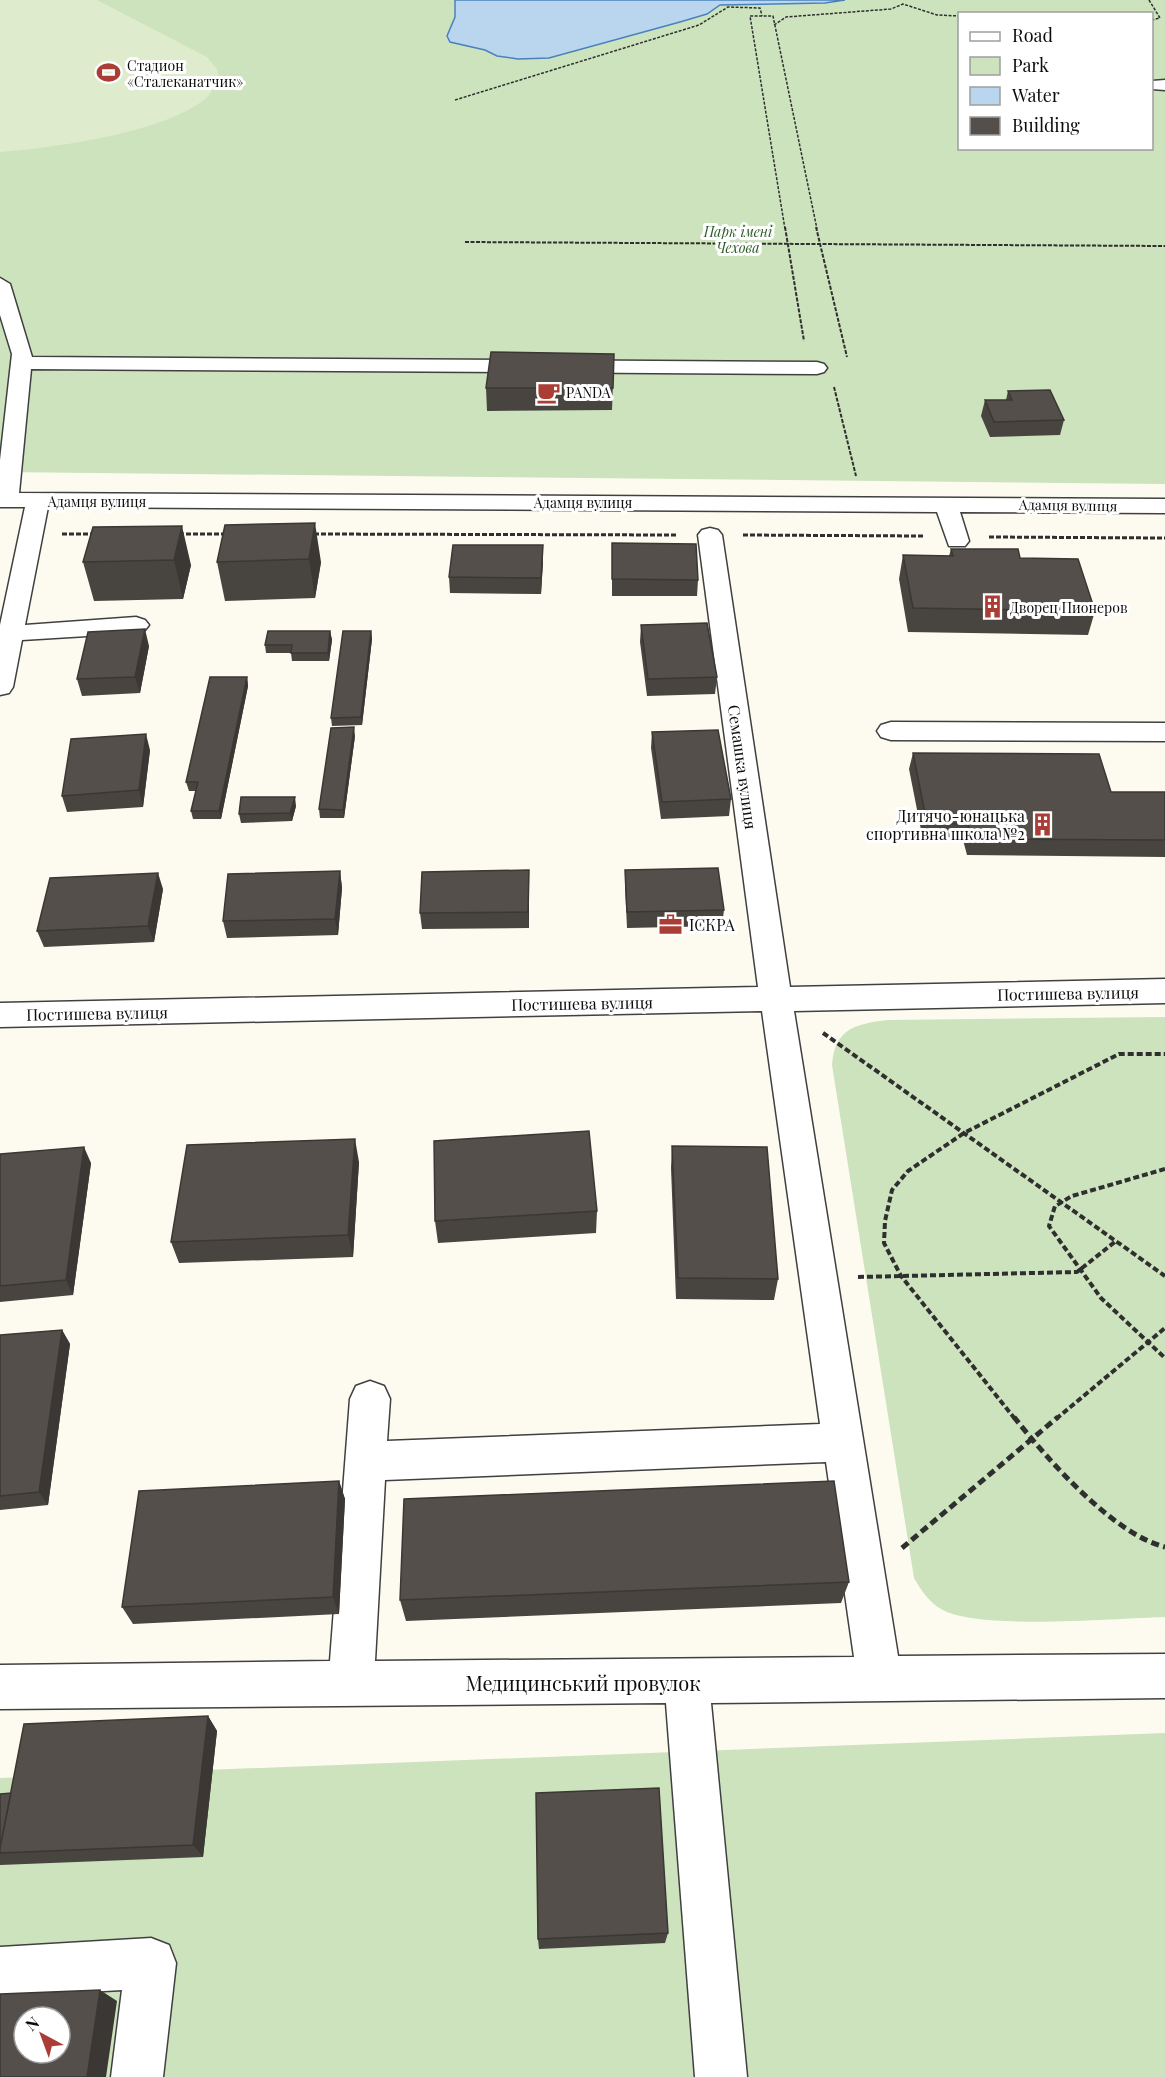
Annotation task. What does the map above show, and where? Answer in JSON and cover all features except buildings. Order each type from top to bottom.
[{"type":"street","points":[[0,284],[22,354],[3,500]]},
{"type":"street","points":[[22,363],[824,374]]},
{"type":"street","name":"Адамця вулиця","points":[[3,500],[1159,506]]},
{"type":"street","points":[[0,687],[13,633],[38,501]]},
{"type":"street","points":[[946,504],[957,541]]},
{"type":"street","points":[[1159,506],[1165,530]]},
{"type":"street","name":"Семашка вулиця","points":[[710,535],[776,999],[879,1678]]},
{"type":"street","points":[[13,633],[136,625]]},
{"type":"street","points":[[891,731],[1165,732]]},
{"type":"street","name":"Постишева вулиця","points":[[0,1015],[1165,991]]},
{"type":"street","points":[[351,1683],[370,1399]]},
{"type":"street","points":[[366,1461],[843,1442]]},
{"type":"street","name":"Медицинський провулок","points":[[0,1687],[1165,1676]]},
{"type":"street","points":[[687,1682],[721,2077]]},
{"type":"street","points":[[0,1972],[151,1963],[137,2077]]},
{"type":"path","points":[[1149,0],[1160,18],[1153,21]]},
{"type":"path","points":[[774,25],[786,17],[891,9],[903,4],[937,15],[958,16]]},
{"type":"path","points":[[455,100],[699,25],[728,7],[760,8],[762,16]]},
{"type":"path","points":[[805,347],[750,16],[773,16],[820,243],[847,358],[839,359]]},
{"type":"path","points":[[465,242],[1165,246]]},
{"type":"path","points":[[824,374],[862,503]]},
{"type":"path","points":[[32,534],[103,534]]},
{"type":"path","points":[[174,534],[234,534]]},
{"type":"path","points":[[305,534],[710,535]]},
{"type":"path","points":[[776,999],[1165,1276]]},
{"type":"path","points":[[1165,1054],[1119,1054],[964,1133],[908,1171],[892,1190],[885,1221],[884,1243],[901,1276],[1032,1440],[1084,1496],[1149,1543],[1165,1547]]},
{"type":"path","points":[[1165,1169],[1072,1196],[1055,1206],[1049,1226],[1077,1272],[1122,1324],[1165,1358]]},
{"type":"path","points":[[819,1278],[1077,1272],[1116,1241]]},
{"type":"path","points":[[864,1580],[1165,1328]]},
{"type":"green space","name":"Парк імені Чехова","points":[[0,0],[1165,0],[1165,484],[0,472]]},
{"type":"green space","name":"Стадион «Сталеканатчик»","points":[[0,0],[97,0],[207,57],[217,69],[219,77],[211,93],[204,100],[185,112],[162,121],[106,137],[49,147],[0,152]]},
{"type":"green space","points":[[1165,1017],[1165,1617],[1049,1622],[985,1620],[959,1616],[933,1603],[914,1578],[832,1065],[837,1043],[848,1030],[888,1020]]},
{"type":"green space","points":[[1165,1733],[1165,2077],[0,2077],[0,1778]]},
{"type":"water","points":[[455,0],[845,0],[825,3],[720,5],[707,14],[549,58],[518,59],[497,56],[485,50],[450,42],[447,36],[455,17]]},
{"type":"place","name":"Стадион «Сталеканатчик»","points":[[109,73]]},
{"type":"place","name":"PANDA","points":[[548,392]]},
{"type":"place","name":"Дворец Пионеров","points":[[992,607]]},
{"type":"place","name":"Дитячо-юнацька спортивна школа №2","points":[[1043,824]]},
{"type":"place","name":"ІСКРА","points":[[671,924]]}]
